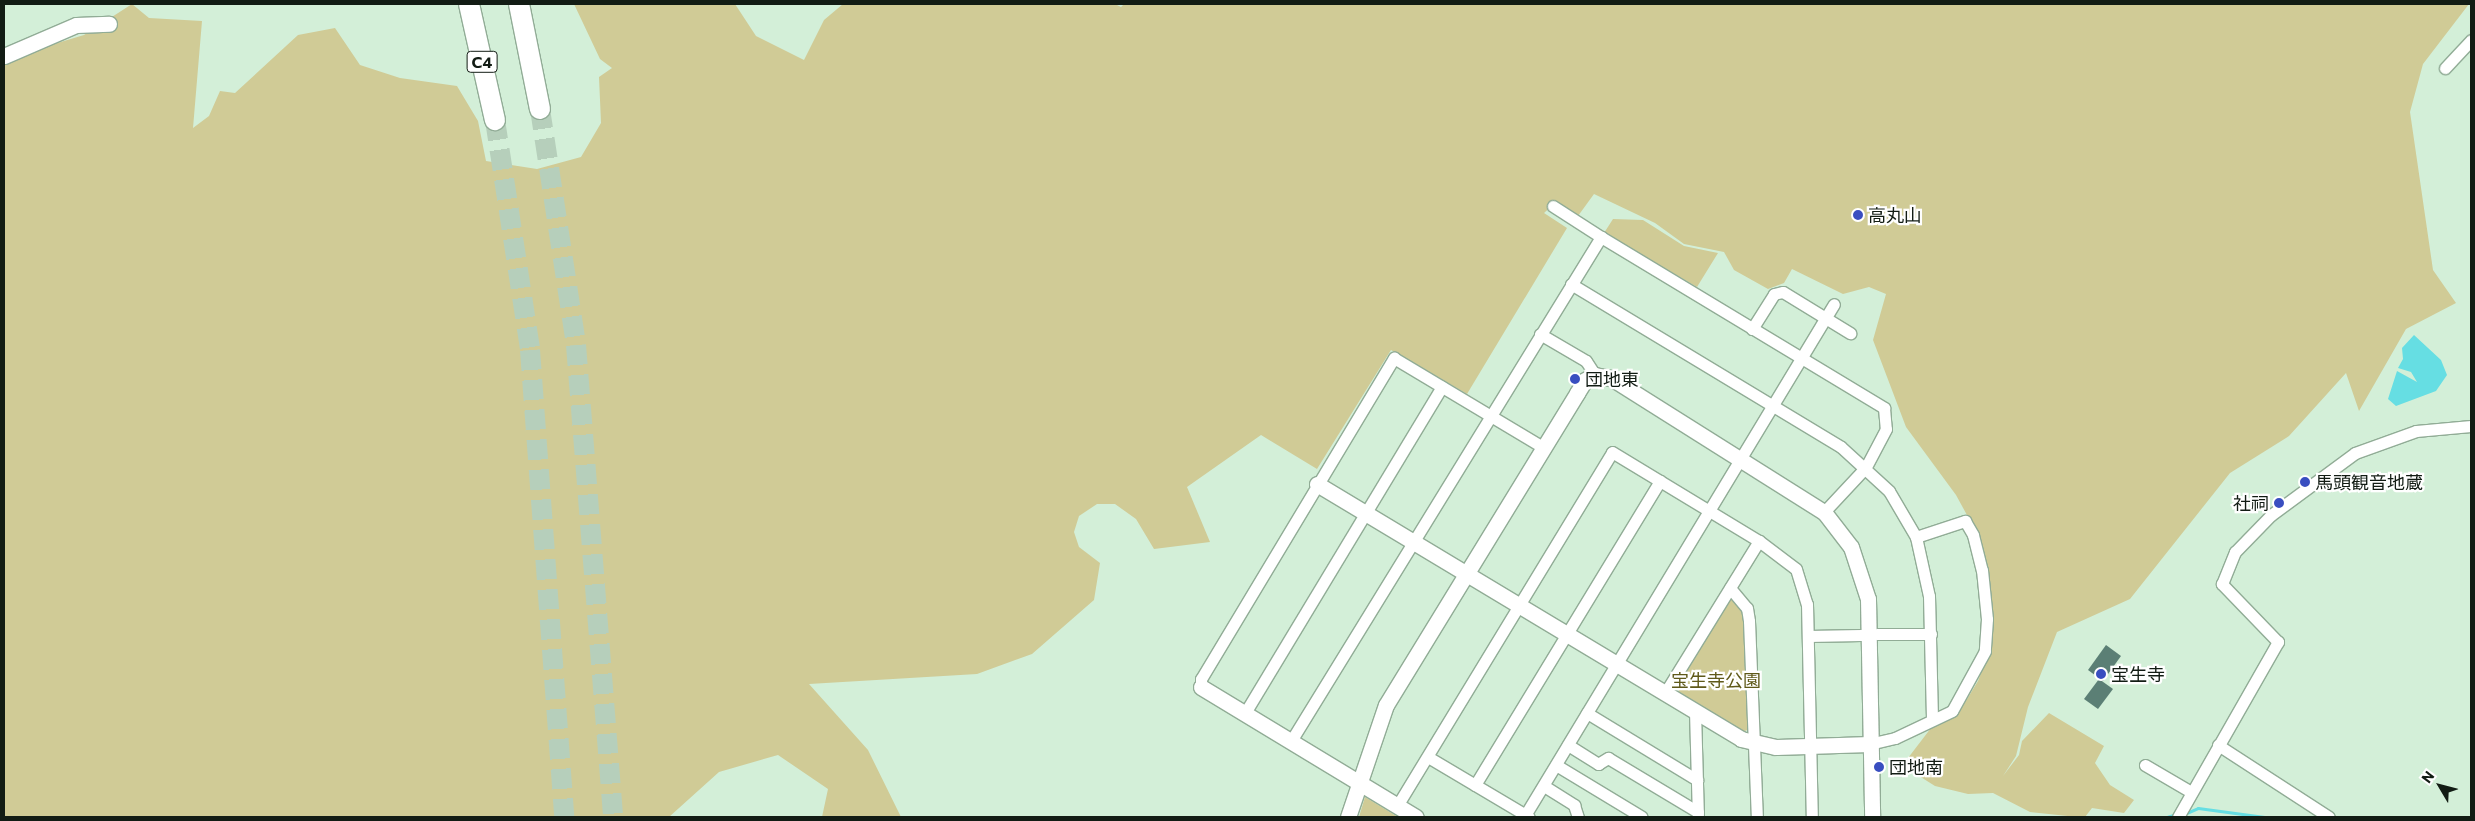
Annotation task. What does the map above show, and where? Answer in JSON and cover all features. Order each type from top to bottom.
[{"type":"highway","name":"C4","points":[[469,4],[495,120]]},
{"type":"highway","points":[[518,4],[540,109]]},
{"type":"street","points":[[4,56],[76,25],[109,24]]},
{"type":"street","points":[[2445,68],[2471,40]]},
{"type":"street","points":[[1553,206],[1600,237],[1884,408],[1886,429],[1866,467],[1824,512]]},
{"type":"street","points":[[1291,741],[1600,237]]},
{"type":"street","points":[[1571,284],[1773,407],[1866,467],[1889,491],[1916,537],[1929,596],[1932,720]]},
{"type":"street","points":[[1752,329],[1774,294],[1783,292],[1850,333]]},
{"type":"street","points":[[1428,757],[1526,817],[1616,664],[1834,304]]},
{"type":"street","points":[[1540,334],[1586,362],[1595,375]]},
{"type":"street","points":[[1416,817],[1202,687],[1201,679],[1394,358],[1543,447]]},
{"type":"street","points":[[1348,817],[1386,705],[1585,380],[1595,375],[1610,378],[1824,512],[1851,547],[1868,599],[1872,817]]},
{"type":"street","points":[[1245,714],[1442,387]]},
{"type":"street","points":[[2179,815],[2278,642],[2222,584],[2235,552],[2272,515],[2355,453],[2416,431],[2471,426]]},
{"type":"street","points":[[1397,806],[1612,452],[1758,541],[1796,569],[1807,604],[1812,817]]},
{"type":"street","points":[[1475,785],[1660,481]]},
{"type":"street","points":[[1318,484],[1616,664],[1755,744],[1810,746],[1870,744],[1895,738],[1952,711],[1973,679],[1985,651],[1986,596],[1974,536],[1965,521],[1916,537]]},
{"type":"street","points":[[1665,693],[1758,541]]},
{"type":"street","points":[[1730,588],[1747,608],[1749,621],[1757,817]]},
{"type":"street","points":[[1878,634],[1931,634]]},
{"type":"street","points":[[1808,636],[1861,635]]},
{"type":"street","points":[[1695,711],[1698,815]]},
{"type":"street","points":[[1587,713],[1697,780]]},
{"type":"street","points":[[1568,745],[1598,764],[1608,758],[1698,815]]},
{"type":"street","points":[[2218,745],[2329,817]]},
{"type":"street","points":[[1556,765],[1642,817]]},
{"type":"street","points":[[2145,765],[2191,792]]},
{"type":"street","points":[[1544,786],[1574,805],[1578,817]]},
{"type":"green space","points":[[132,4],[149,18],[202,21],[193,128],[209,116],[220,91],[235,93],[298,35],[335,28],[360,65],[400,78],[457,86],[478,121],[486,161],[537,169],[581,157],[601,123],[599,77],[612,68],[600,59],[574,4],[735,4],[756,36],[804,60],[824,20],[843,4],[1115,4],[1121,7],[1124,4],[2469,4],[2423,64],[2410,112],[2433,270],[2456,303],[2406,329],[2359,411],[2346,373],[2289,436],[2230,473],[2130,599],[2057,632],[2028,707],[2016,756],[2003,776],[2019,755],[2022,741],[2049,713],[2104,746],[2095,763],[2110,785],[2134,800],[2124,813],[2092,808],[2085,817],[2030,812],[1993,793],[1968,794],[1935,786],[1908,769],[1908,758],[1931,728],[1958,714],[1978,681],[1990,649],[1991,597],[1979,537],[1956,495],[1906,427],[1873,340],[1886,294],[1869,287],[1843,294],[1792,269],[1784,283],[1768,289],[1734,270],[1724,252],[1684,244],[1655,223],[1594,194],[1578,216],[1556,202],[1544,213],[1567,228],[1467,394],[1391,350],[1317,469],[1261,435],[1187,487],[1210,542],[1154,549],[1136,519],[1115,504],[1097,504],[1079,516],[1074,532],[1079,547],[1100,563],[1094,600],[1032,654],[977,674],[809,684],[868,750],[901,817],[822,817],[828,789],[778,755],[719,772],[669,817],[4,817],[4,64],[24,53],[84,35]]},
{"type":"green space","points":[[1613,219],[1643,220],[1684,246],[1718,253],[1697,287],[1604,233]]},
{"type":"green space","name":"宝生寺公園","points":[[1730,598],[1742,611],[1745,623],[1749,729],[1743,732],[1680,695],[1677,685]]},
{"type":"green space","points":[[1365,797],[1398,817],[1359,817]]},
{"type":"water","points":[[2414,335],[2441,360],[2447,375],[2436,391],[2396,406],[2388,399],[2397,371],[2417,382],[2411,372],[2398,368],[2403,359],[2402,348]]},
{"type":"building","points":[[2106,645],[2121,656],[2103,681],[2088,670]]},
{"type":"building","points":[[2099,679],[2113,689],[2098,709],[2084,699]]},
{"type":"waterway","points":[[2184,814],[2198,808],[2264,817]]},
{"type":"waterway","points":[[2167,817],[2176,814]]},
{"type":"tunnel","points":[[540,109],[576,345],[613,817]]},
{"type":"tunnel","points":[[495,120],[530,350],[564,817]]},
{"type":"place","name":"高丸山","points":[[1858,215]]},
{"type":"place","name":"団地東","points":[[1575,379]]},
{"type":"place","name":"馬頭観音地蔵","points":[[2305,482]]},
{"type":"place","name":"社祠","points":[[2279,503]]},
{"type":"place","name":"宝生寺","points":[[2101,674]]},
{"type":"place","name":"団地南","points":[[1879,767]]}]
